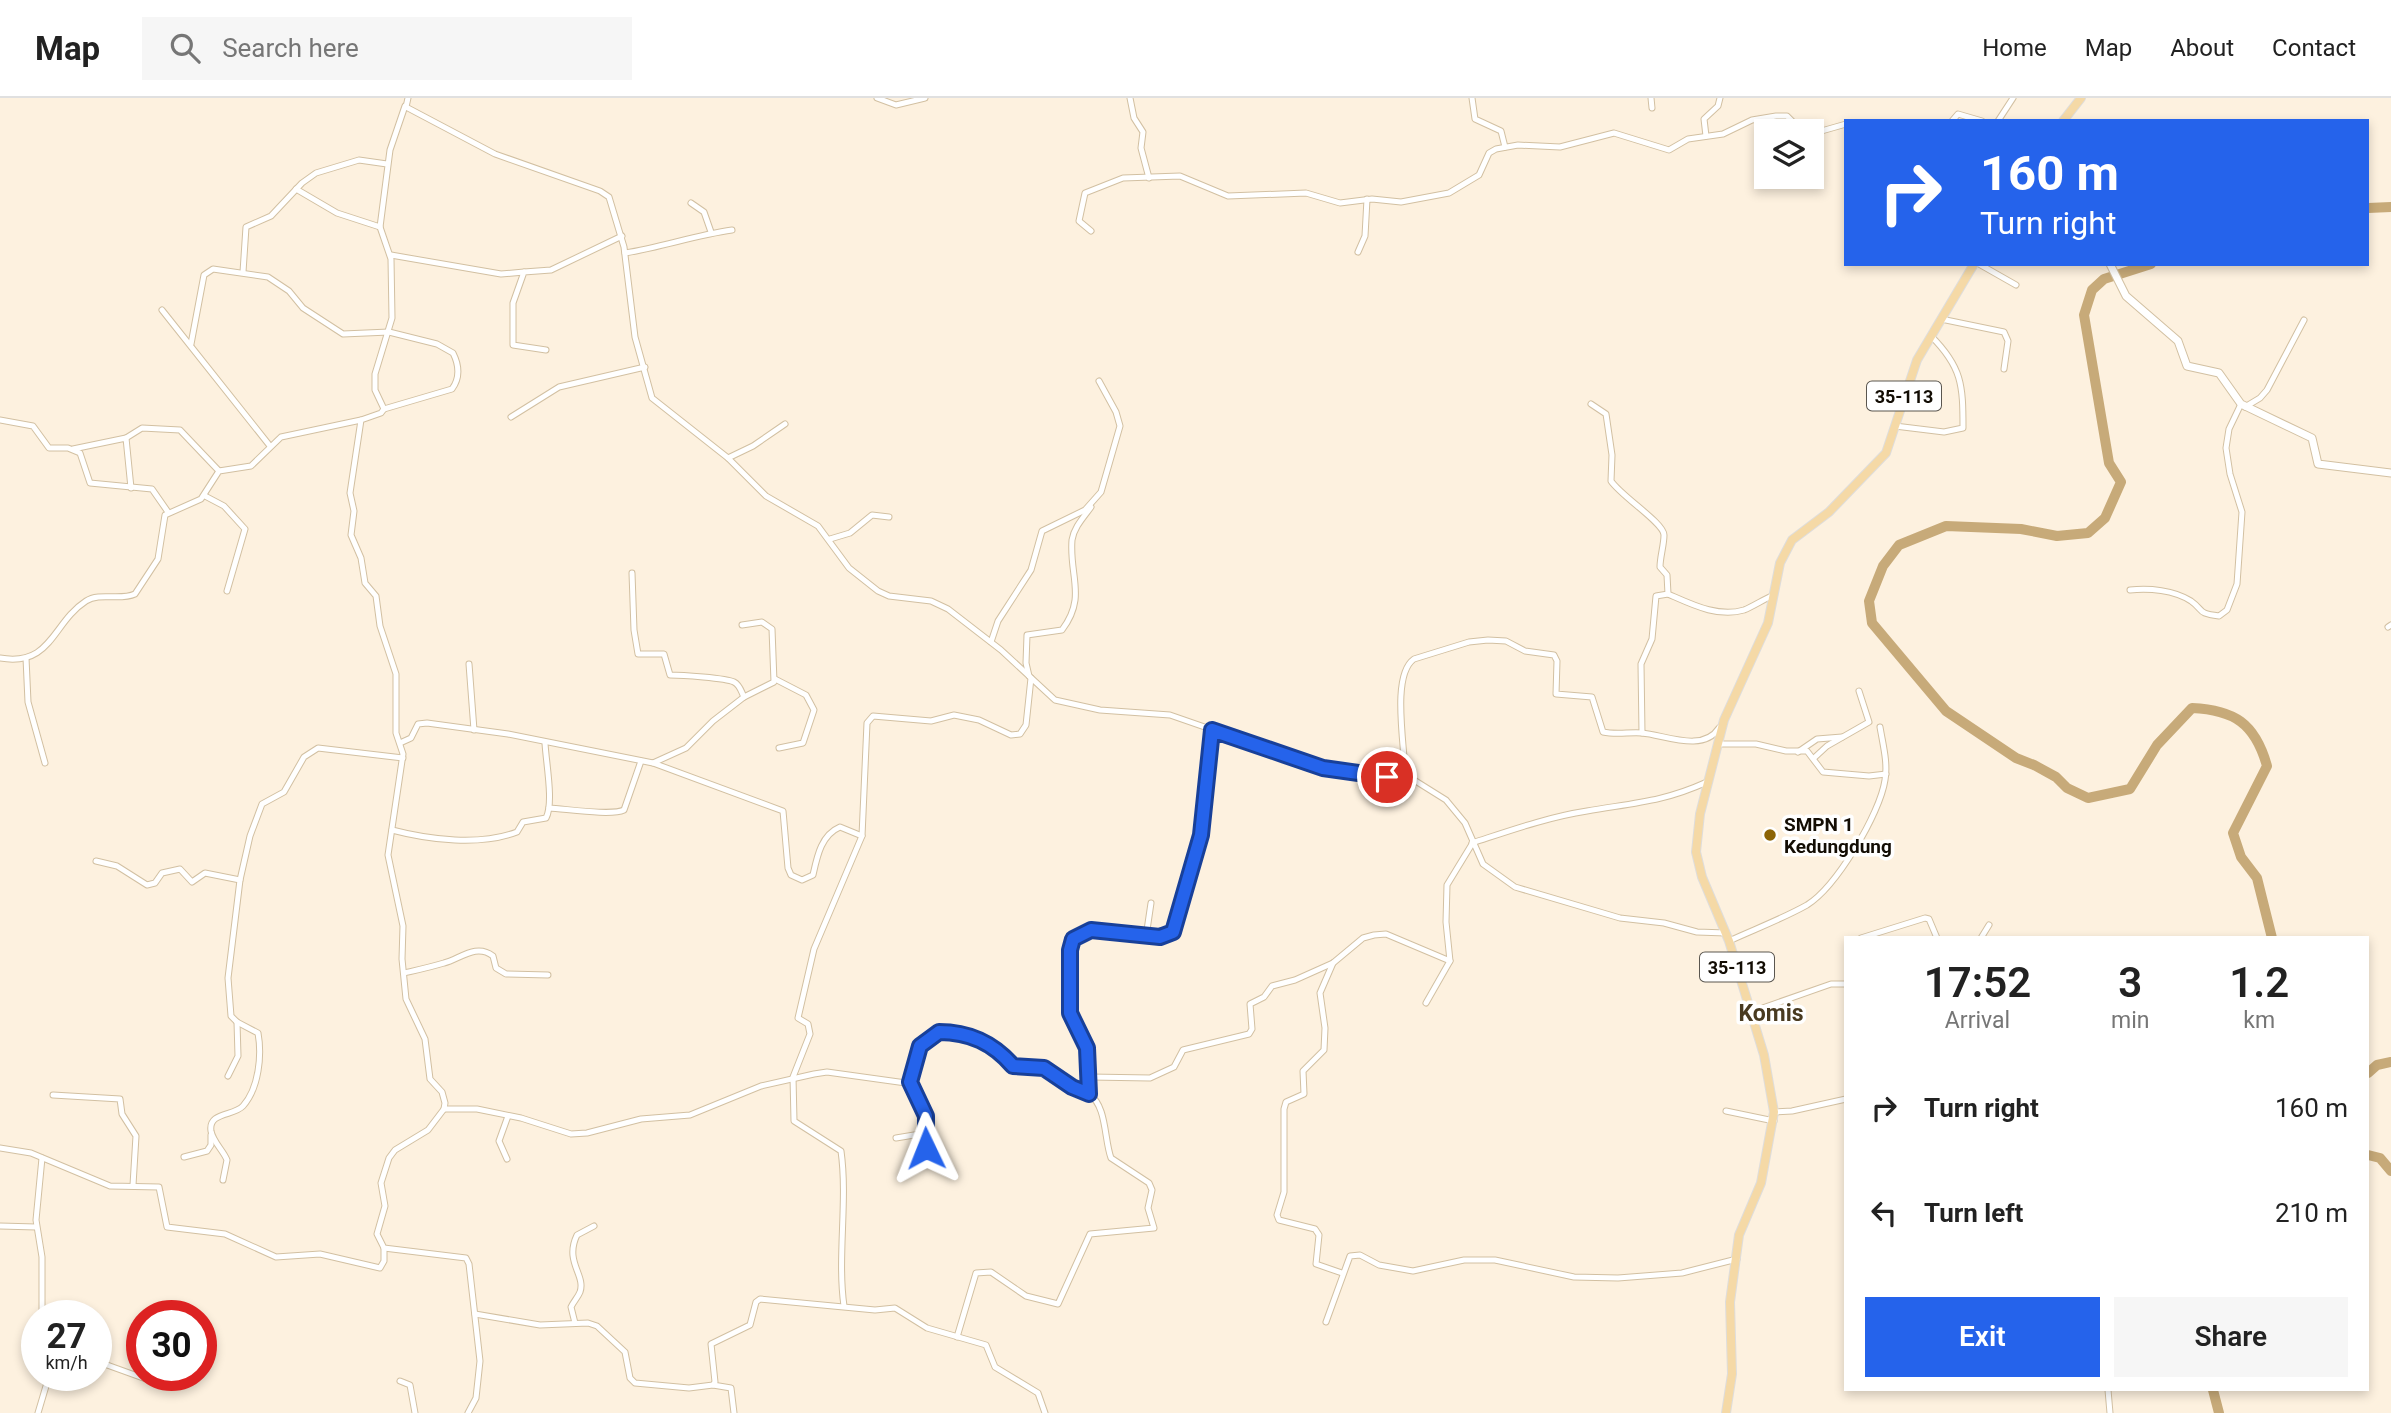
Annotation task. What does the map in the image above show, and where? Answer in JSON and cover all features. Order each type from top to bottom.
[{"type":"main road","points":[[2065,119],[2081,98]]},
{"type":"main road","name":"35-113","points":[[1726,1413],[1732,1374],[1730,1302],[1739,1235],[1761,1183],[1774,1116],[1764,1055],[1728,937],[1702,877],[1695,835],[1724,720],[1757,653],[1774,595],[1780,563],[1797,536],[1823,518],[1881,458],[1895,426],[1912,370],[1975,266]]},
{"type":"street","points":[[384,409],[375,390],[376,374],[392,318],[391,254],[380,227],[387,164],[408,98]]},
{"type":"street","points":[[877,98],[896,105],[925,98]]},
{"type":"street","points":[[1130,98],[1134,118],[1143,132],[1141,148],[1149,178]]},
{"type":"street","points":[[1472,98],[1475,119],[1501,131],[1506,147]]},
{"type":"street","points":[[1651,98],[1652,107]]},
{"type":"street","points":[[1706,136],[1704,119],[1718,106],[1720,98]]},
{"type":"street","points":[[1999,119],[2013,98]]},
{"type":"street","points":[[405,106],[495,155],[608,197],[622,236],[635,337],[650,393],[656,402],[728,458],[766,496],[814,522],[830,538],[849,568],[878,591],[889,596],[940,604],[990,642],[1055,700],[1075,706],[1170,715],[1323,768],[1369,777],[1405,778],[1426,786],[1446,800],[1465,823],[1483,864],[1515,887],[1620,918],[1664,923],[1728,937],[1807,905],[1823,891],[1861,838],[1879,804],[1886,774],[1880,727]]},
{"type":"street","points":[[1953,119],[1957,114],[1975,119]]},
{"type":"street","points":[[1758,119],[1780,115],[1790,119]]},
{"type":"street","points":[[1091,231],[1079,221],[1085,192],[1108,181],[1180,176],[1227,196],[1306,193],[1340,203],[1367,199],[1401,202],[1446,194],[1479,175],[1491,151],[1506,147],[1560,147],[1614,133],[1669,150],[1688,139],[1729,132],[1754,120]]},
{"type":"street","points":[[1824,130],[1844,125]]},
{"type":"street","points":[[243,272],[246,227],[271,216],[296,189],[316,173],[359,160],[387,164]]},
{"type":"street","points":[[296,189],[337,213],[380,227]]},
{"type":"street","points":[[1358,253],[1365,236],[1367,199]]},
{"type":"street","points":[[691,203],[704,212],[711,232]]},
{"type":"street","points":[[625,253],[684,242],[711,232],[732,230]]},
{"type":"street","points":[[391,254],[501,274],[551,270],[622,236]]},
{"type":"street","points":[[1980,266],[2016,285]]},
{"type":"street","points":[[2111,266],[2132,303],[2178,341],[2187,366],[2219,373],[2243,406],[2312,438],[2316,444],[2316,460],[2320,465],[2391,473]]},
{"type":"street","points":[[191,344],[204,275],[214,269],[243,272],[279,282],[303,308],[343,334],[389,332],[446,348],[457,361],[457,382],[442,394],[384,409],[381,413],[361,420],[286,435],[274,440],[251,466],[219,471]]},
{"type":"street","points":[[524,272],[513,303],[513,345],[546,350]]},
{"type":"street","points":[[162,310],[270,446]]},
{"type":"street","points":[[1941,319],[2006,333],[2004,369]]},
{"type":"street","points":[[2130,590],[2154,589],[2189,600],[2202,613],[2219,616],[2226,612],[2236,589],[2242,517],[2230,474],[2227,448],[2229,429],[2243,406],[2260,398],[2267,390],[2304,320]]},
{"type":"street","points":[[1895,426],[1944,432],[1962,429],[1956,366],[1931,336]]},
{"type":"street","points":[[511,417],[559,387],[645,368]]},
{"type":"street","points":[[845,1306],[841,1287],[844,1213],[841,1151],[794,1121],[793,1077],[810,1034],[808,1024],[798,1018],[806,975],[862,836],[869,717],[931,721],[954,715],[979,720],[1011,735],[1020,734],[1026,725],[1030,677],[1025,651],[1027,635],[1062,630],[1075,606],[1077,587],[1072,539],[1101,492],[1120,426],[1116,412],[1099,381]]},
{"type":"street","points":[[1591,404],[1606,414],[1612,455],[1611,481],[1630,503],[1662,526],[1664,533],[1660,568],[1667,575],[1668,594]]},
{"type":"street","points":[[0,429],[2,420],[35,428],[49,448],[73,449],[126,438],[142,428],[180,430],[219,471]]},
{"type":"street","points":[[0,1148],[25,1151],[110,1186],[160,1187],[167,1227],[225,1234],[276,1257],[320,1254],[380,1268],[384,1261],[384,1248],[379,1242],[377,1230],[385,1206],[381,1183],[387,1163],[395,1150],[428,1130],[444,1110],[442,1092],[433,1084],[429,1073],[422,1030],[407,1004],[403,926],[388,855],[403,758],[396,733],[395,670],[380,626],[376,596],[365,583],[361,558],[351,535],[354,511],[350,495],[361,420]]},
{"type":"street","points":[[728,458],[753,446],[785,424]]},
{"type":"street","points":[[126,438],[131,488]]},
{"type":"street","points":[[73,449],[83,457],[89,482],[152,489],[168,512]]},
{"type":"street","points":[[0,658],[26,658],[47,646],[70,614],[88,600],[135,594],[158,559],[163,517],[168,512],[189,507],[205,496],[219,471]]},
{"type":"street","points":[[205,496],[224,506],[245,529],[227,592]]},
{"type":"street","points":[[990,642],[998,621],[1031,570],[1042,531],[1093,503]]},
{"type":"street","points":[[830,538],[850,533],[872,515],[889,517]]},
{"type":"street","points":[[632,573],[634,640],[638,654],[664,653],[670,675],[689,674],[710,680],[731,681],[738,685],[744,697]]},
{"type":"street","points":[[1642,733],[1641,664],[1652,639],[1656,596],[1668,594],[1710,610],[1732,611],[1746,609],[1774,595]]},
{"type":"street","points":[[653,763],[686,748],[713,721],[744,697],[772,684],[775,679],[769,624],[742,625]]},
{"type":"street","points":[[1405,778],[1406,753],[1400,733],[1401,698],[1408,665],[1415,659],[1469,642],[1506,641],[1525,651],[1554,655],[1557,661],[1554,690],[1557,695],[1592,698],[1604,732],[1642,733],[1697,741],[1712,736],[1724,720]]},
{"type":"street","points":[[26,658],[28,702],[45,763]]},
{"type":"street","points":[[469,664],[474,730]]},
{"type":"street","points":[[775,679],[806,695],[814,710],[806,739],[779,748]]},
{"type":"street","points":[[1814,758],[1870,721],[1858,691]]},
{"type":"street","points":[[400,743],[411,738],[421,723],[474,730],[653,763],[783,811],[785,859],[791,876],[802,880],[813,875],[818,853],[830,833],[840,827],[862,836]]},
{"type":"street","points":[[1089,1094],[1087,1048],[1070,1013],[1070,950],[1073,939],[1091,930],[1160,937],[1173,932],[1201,835],[1212,730]]},
{"type":"street","points":[[1798,752],[1817,739],[1842,737]]},
{"type":"street","points":[[392,830],[444,840],[500,838],[517,832],[523,822],[546,818],[551,794],[546,777],[545,743]]},
{"type":"street","points":[[1717,744],[1756,744],[1798,752],[1807,751],[1823,772],[1869,776],[1886,774]]},
{"type":"street","points":[[228,1076],[238,1056],[237,1023],[229,1008],[228,978],[240,880],[250,836],[262,804],[284,792],[304,757],[318,748],[403,758]]},
{"type":"street","points":[[549,808],[596,810],[609,814],[624,810],[641,761]]},
{"type":"street","points":[[1426,1003],[1450,961],[1447,885],[1462,866],[1472,844],[1585,811],[1643,804],[1679,794],[1707,782]]},
{"type":"street","points":[[96,861],[117,866],[147,885],[155,883],[162,873],[180,869],[192,882],[205,873],[240,880]]},
{"type":"street","points":[[1141,936],[1147,930],[1151,903]]},
{"type":"street","points":[[1867,936],[1925,918],[1929,919],[1936,936]]},
{"type":"street","points":[[1982,936],[1989,925]]},
{"type":"street","points":[[1090,1077],[1150,1078],[1174,1067],[1183,1050],[1249,1034],[1252,1029],[1250,1004],[1264,997],[1272,986],[1296,980],[1333,963],[1363,938],[1386,934],[1450,961]]},
{"type":"street","points":[[404,972],[446,963],[461,954],[484,951],[492,956],[496,968],[506,974],[548,975]]},
{"type":"street","points":[[1333,963],[1320,993],[1325,1028],[1324,1050],[1303,1071],[1304,1094],[1286,1102],[1284,1109],[1284,1192],[1277,1215],[1279,1220],[1315,1229],[1319,1235],[1316,1264],[1342,1273]]},
{"type":"street","points":[[1751,1012],[1831,984],[1844,984]]},
{"type":"street","points":[[184,1157],[201,1155],[210,1149],[211,1132],[218,1117],[242,1108],[254,1085],[258,1069],[258,1033],[237,1023]]},
{"type":"street","points":[[925,1163],[926,1116],[910,1082],[920,1046],[933,1034],[944,1032],[992,1045],[1013,1066],[1044,1068],[1072,1087],[1095,1098],[1111,1158],[1149,1183],[1152,1189],[1148,1208],[1154,1228],[1090,1234],[1058,1304],[1026,1296],[991,1272],[976,1273],[957,1337]]},
{"type":"street","points":[[444,1110],[477,1109],[571,1134],[587,1133],[641,1119],[690,1115],[761,1086],[793,1077],[827,1072],[910,1082]]},
{"type":"street","points":[[53,1095],[120,1099],[122,1114],[136,1136],[133,1185]]},
{"type":"street","points":[[1726,1111],[1774,1116],[1844,1099]]},
{"type":"street","points":[[507,1159],[499,1141],[508,1116]]},
{"type":"street","points":[[211,1132],[227,1160],[223,1180]]},
{"type":"street","points":[[896,1138],[926,1133]]},
{"type":"street","points":[[42,1158],[36,1227],[43,1257],[42,1300]]},
{"type":"street","points":[[0,1226],[36,1227]]},
{"type":"street","points":[[575,1323],[572,1307],[580,1292],[580,1283],[571,1250],[577,1235],[594,1226]]},
{"type":"street","points":[[384,1248],[466,1258],[472,1271],[480,1367],[476,1398],[468,1413]]},
{"type":"street","points":[[1326,1322],[1342,1273],[1350,1256],[1356,1254],[1378,1265],[1413,1271],[1464,1260],[1495,1260],[1574,1277],[1618,1278],[1682,1273],[1737,1259]]},
{"type":"street","points":[[713,1385],[715,1382],[711,1344],[750,1325],[756,1302],[760,1299],[875,1310],[895,1308],[927,1328],[989,1348],[995,1367],[1038,1393],[1045,1413]]},
{"type":"street","points":[[475,1314],[540,1325],[575,1323],[597,1326],[620,1344],[628,1360],[629,1378],[635,1383],[689,1388],[713,1385],[731,1388],[734,1413]]},
{"type":"street","points":[[400,1381],[410,1385],[415,1413]]},
{"type":"street","points":[[38,1413],[45,1391]]},
{"type":"street","points":[[2108,1391],[2110,1413]]},
{"type":"waterway","points":[[2369,208],[2391,207]]},
{"type":"waterway","points":[[2145,266],[2104,279],[2092,290],[2084,315],[2109,463],[2121,482],[2105,518],[2088,533],[2057,536],[2021,529],[1946,526],[1899,545],[1883,566],[1869,601],[1872,623],[1946,711],[2016,758],[2056,777],[2067,788],[2088,798],[2130,789],[2157,745],[2192,708],[2220,712],[2241,722],[2256,739],[2267,766],[2233,833],[2241,857],[2257,878],[2272,936]]},
{"type":"waterway","points":[[2369,1072],[2377,1065],[2391,1062]]},
{"type":"waterway","points":[[2369,1155],[2380,1158],[2391,1171]]},
{"type":"waterway","points":[[2213,1391],[2219,1413]]},
{"type":"place","name":"SMPN 1 Kedungdung","points":[[1770,835]]},
{"type":"district","name":"Komis","points":[[1771,1013]]},
{"type":"route","points":[[926,1148],[926,1116],[910,1082],[920,1046],[939,1032],[968,1036],[995,1046],[1013,1066],[1044,1068],[1072,1087],[1089,1094],[1087,1048],[1070,1013],[1070,950],[1073,939],[1091,930],[1160,937],[1173,932],[1201,835],[1212,730],[1323,768],[1369,777],[1387,777]]}]
